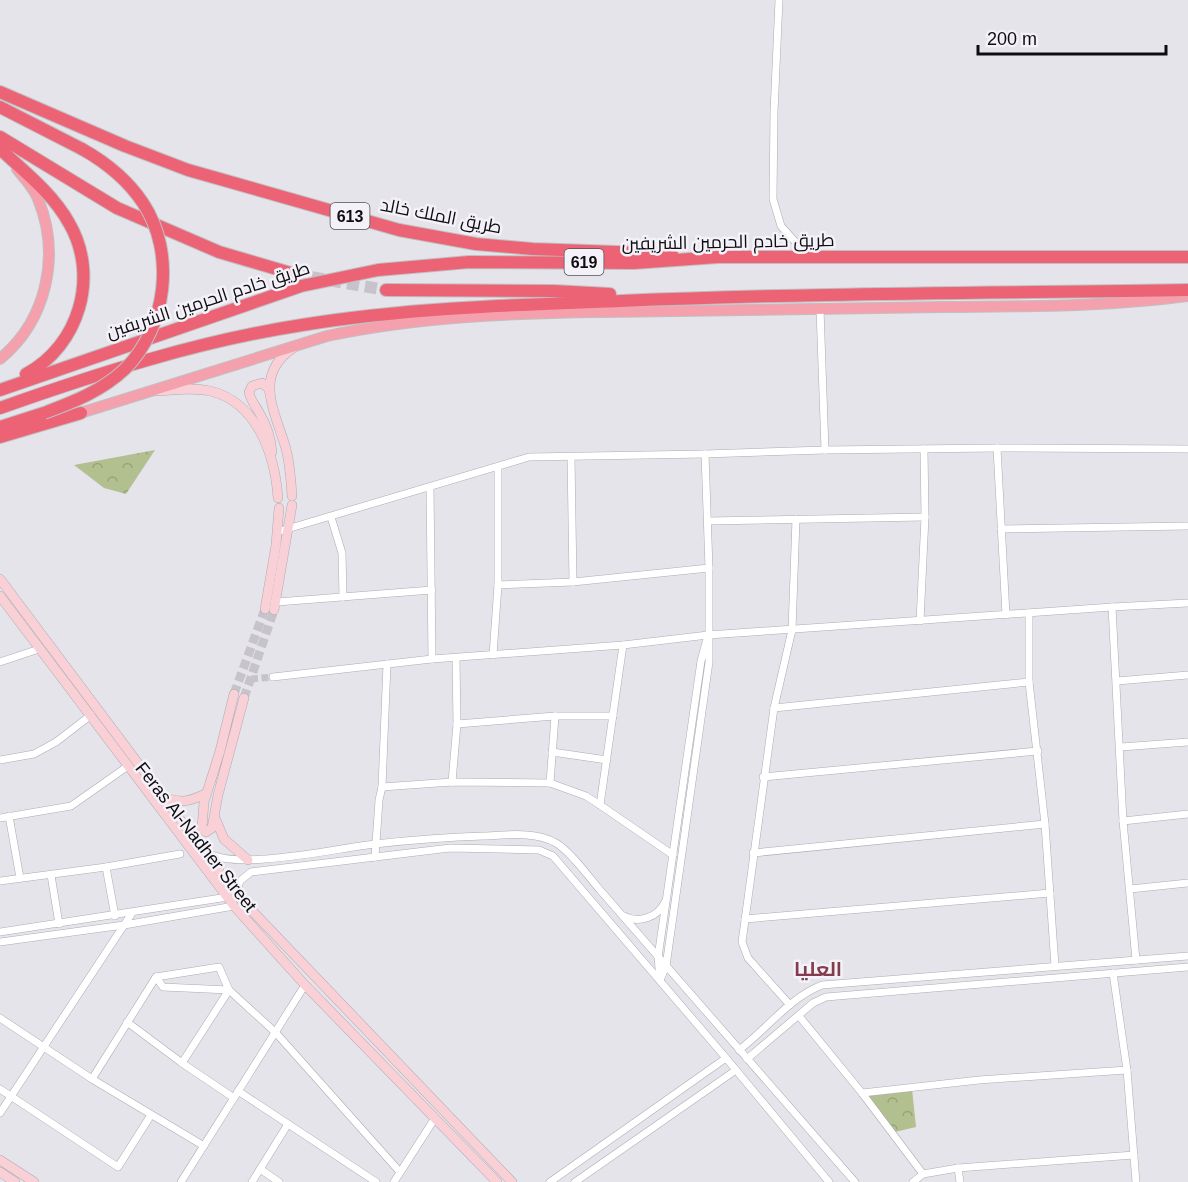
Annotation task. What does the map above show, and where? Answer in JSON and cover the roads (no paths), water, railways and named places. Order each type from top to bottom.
[{"type":"highway","name":"طريق الملك خالد","points":[[0,92],[125,146],[188,170],[399,230],[476,244],[533,249],[634,251],[718,257]]},
{"type":"highway","points":[[0,107],[111,166],[129,184],[144,204],[157,233],[163,277],[157,315],[147,340],[125,369],[113,380],[84,397],[45,413],[0,427]]},
{"type":"highway","points":[[0,137],[117,208],[219,252],[294,274]]},
{"type":"highway","points":[[0,389],[39,368],[54,354],[65,341],[74,324],[83,292],[80,251],[69,222],[36,182],[4,152]]},
{"type":"highway","name":"طريق خادم الحرمين الشريفين","points":[[0,389],[301,286],[378,270],[469,262],[634,262],[718,257],[1188,257]]},
{"type":"highway","points":[[386,290],[554,291],[687,298]]},
{"type":"highway","name":"طريق خادم الحرمين الشريفين","points":[[0,408],[152,358],[247,335],[383,313],[452,307],[687,298],[1188,290]]},
{"type":"highway","points":[[0,437],[81,413]]},
{"type":"main road","points":[[0,359],[14,346],[31,323],[42,301],[49,266],[48,231],[37,196],[4,152]]},
{"type":"main road","points":[[0,442],[81,413],[300,344],[359,329],[528,312],[1040,307],[1149,301],[1188,296]]},
{"type":"street","points":[[778,0],[772,199],[781,226],[809,257]]},
{"type":"street","points":[[820,309],[825,450]]},
{"type":"street","points":[[272,607],[292,501],[287,453],[271,406],[270,393],[273,371],[279,360],[300,344]]},
{"type":"street","points":[[270,393],[265,385],[259,383],[252,386],[249,392],[250,399],[271,438],[279,503],[272,607]]},
{"type":"street","points":[[150,392],[197,389],[229,398],[253,418],[264,440],[273,467]]},
{"type":"street","points":[[997,448],[1006,615]]},
{"type":"street","points":[[920,621],[925,517],[924,449]]},
{"type":"street","points":[[277,532],[529,457],[825,450],[1188,449]]},
{"type":"street","points":[[660,980],[666,966],[709,662],[709,568],[705,454]]},
{"type":"street","points":[[571,457],[573,582]]},
{"type":"street","points":[[493,655],[498,585],[498,467]]},
{"type":"street","points":[[430,487],[432,659]]},
{"type":"street","points":[[332,516],[342,552],[343,597]]},
{"type":"street","points":[[708,520],[925,517]]},
{"type":"street","points":[[790,1005],[748,958],[742,942],[774,708],[792,630],[796,519]]},
{"type":"street","points":[[1001,529],[1188,525]]},
{"type":"street","points":[[498,585],[573,582],[709,568]]},
{"type":"street","name":"Feras Al-Nadher Street","points":[[0,579],[205,852],[232,896],[234,906],[305,985],[497,1182]]},
{"type":"street","points":[[272,607],[343,597],[432,590]]},
{"type":"street","name":"Feras Al-Nadher Street","points":[[1,599],[128,766],[232,896],[512,1182]]},
{"type":"street","points":[[273,677],[432,659],[623,645],[708,635],[1188,603]]},
{"type":"street","points":[[1112,608],[1121,747],[1123,821],[1136,960]]},
{"type":"street","points":[[1029,613],[1029,682],[1045,824],[1055,966]]},
{"type":"street","points":[[660,980],[658,957],[700,661],[708,635]]},
{"type":"street","points":[[600,805],[623,645]]},
{"type":"street","points":[[0,662],[39,649]]},
{"type":"street","points":[[452,782],[457,724],[456,658]]},
{"type":"street","points":[[375,858],[382,787],[387,664]]},
{"type":"street","points":[[1117,681],[1188,675]]},
{"type":"street","points":[[774,708],[1029,682]]},
{"type":"street","points":[[234,694],[202,815],[204,831],[210,830],[215,817],[218,795],[244,699]]},
{"type":"street","points":[[0,760],[34,754],[91,715]]},
{"type":"street","points":[[457,724],[555,716],[613,716]]},
{"type":"street","points":[[550,783],[555,716]]},
{"type":"street","points":[[1121,747],[1188,742]]},
{"type":"street","points":[[552,752],[607,760]]},
{"type":"street","points":[[764,777],[1038,752]]},
{"type":"street","points":[[0,818],[71,806],[128,766]]},
{"type":"street","points":[[382,787],[452,782],[550,783],[586,796],[673,855]]},
{"type":"street","points":[[164,797],[174,801],[189,801],[207,793]]},
{"type":"street","points":[[1123,821],[1188,814]]},
{"type":"street","points":[[9,816],[20,878]]},
{"type":"street","points":[[215,817],[224,839],[248,860]]},
{"type":"street","points":[[753,853],[1045,824]]},
{"type":"street","points":[[205,852],[218,859],[248,860],[446,837],[516,834],[544,838],[557,843],[855,1182]]},
{"type":"street","points":[[0,932],[115,916],[232,896],[240,881],[251,872],[450,848],[539,850],[553,856],[829,1182]]},
{"type":"street","points":[[0,881],[106,867],[180,854]]},
{"type":"street","points":[[106,867],[115,916]]},
{"type":"street","points":[[51,875],[59,924]]},
{"type":"street","points":[[1130,889],[1188,883]]},
{"type":"street","points":[[745,919],[1050,894]]},
{"type":"street","points":[[620,913],[638,920],[652,916],[662,909],[667,897]]},
{"type":"street","points":[[0,942],[124,925],[234,906]]},
{"type":"street","points":[[0,1113],[132,913]]},
{"type":"street","points":[[739,1050],[790,1005],[810,990],[822,985],[1188,956]]},
{"type":"street","points":[[92,1079],[156,977],[219,967],[229,990],[276,1033],[400,1172]]},
{"type":"street","points":[[747,1059],[813,1003],[826,997],[1188,967]]},
{"type":"street","points":[[1113,973],[1126,1071],[1136,1182]]},
{"type":"street","points":[[156,977],[163,987],[229,990]]},
{"type":"street","points":[[181,1182],[305,985]]},
{"type":"street","points":[[182,1063],[229,990]]},
{"type":"street","points":[[799,1016],[923,1174]]},
{"type":"street","points":[[0,1018],[92,1079],[204,1146]]},
{"type":"street","points":[[127,1022],[130,1035]]},
{"type":"street","points":[[127,1022],[182,1063],[288,1124],[376,1182]]},
{"type":"street","points":[[550,1182],[726,1058]]},
{"type":"street","points":[[575,1182],[736,1070]]},
{"type":"street","points":[[862,1094],[979,1080],[1126,1071]]},
{"type":"street","points":[[0,1089],[118,1167],[151,1115]]},
{"type":"street","points":[[393,1182],[435,1118]]},
{"type":"street","points":[[252,1182],[288,1124]]},
{"type":"street","points":[[914,1182],[923,1174],[958,1168],[1134,1155]]},
{"type":"street","points":[[0,1160],[34,1182]]},
{"type":"street","points":[[958,1168],[960,1182]]},
{"type":"street","points":[[260,1169],[279,1182]]},
{"type":"street","points":[[0,1173],[15,1182]]},
{"type":"tunnel","points":[[294,274],[386,290]]},
{"type":"tunnel","points":[[234,694],[265,609]]},
{"type":"tunnel","points":[[244,698],[274,610]]},
{"type":"tunnel","points":[[251,679],[273,677]]},
{"type":"district","name":"العليا","points":[[818,969]]}]
